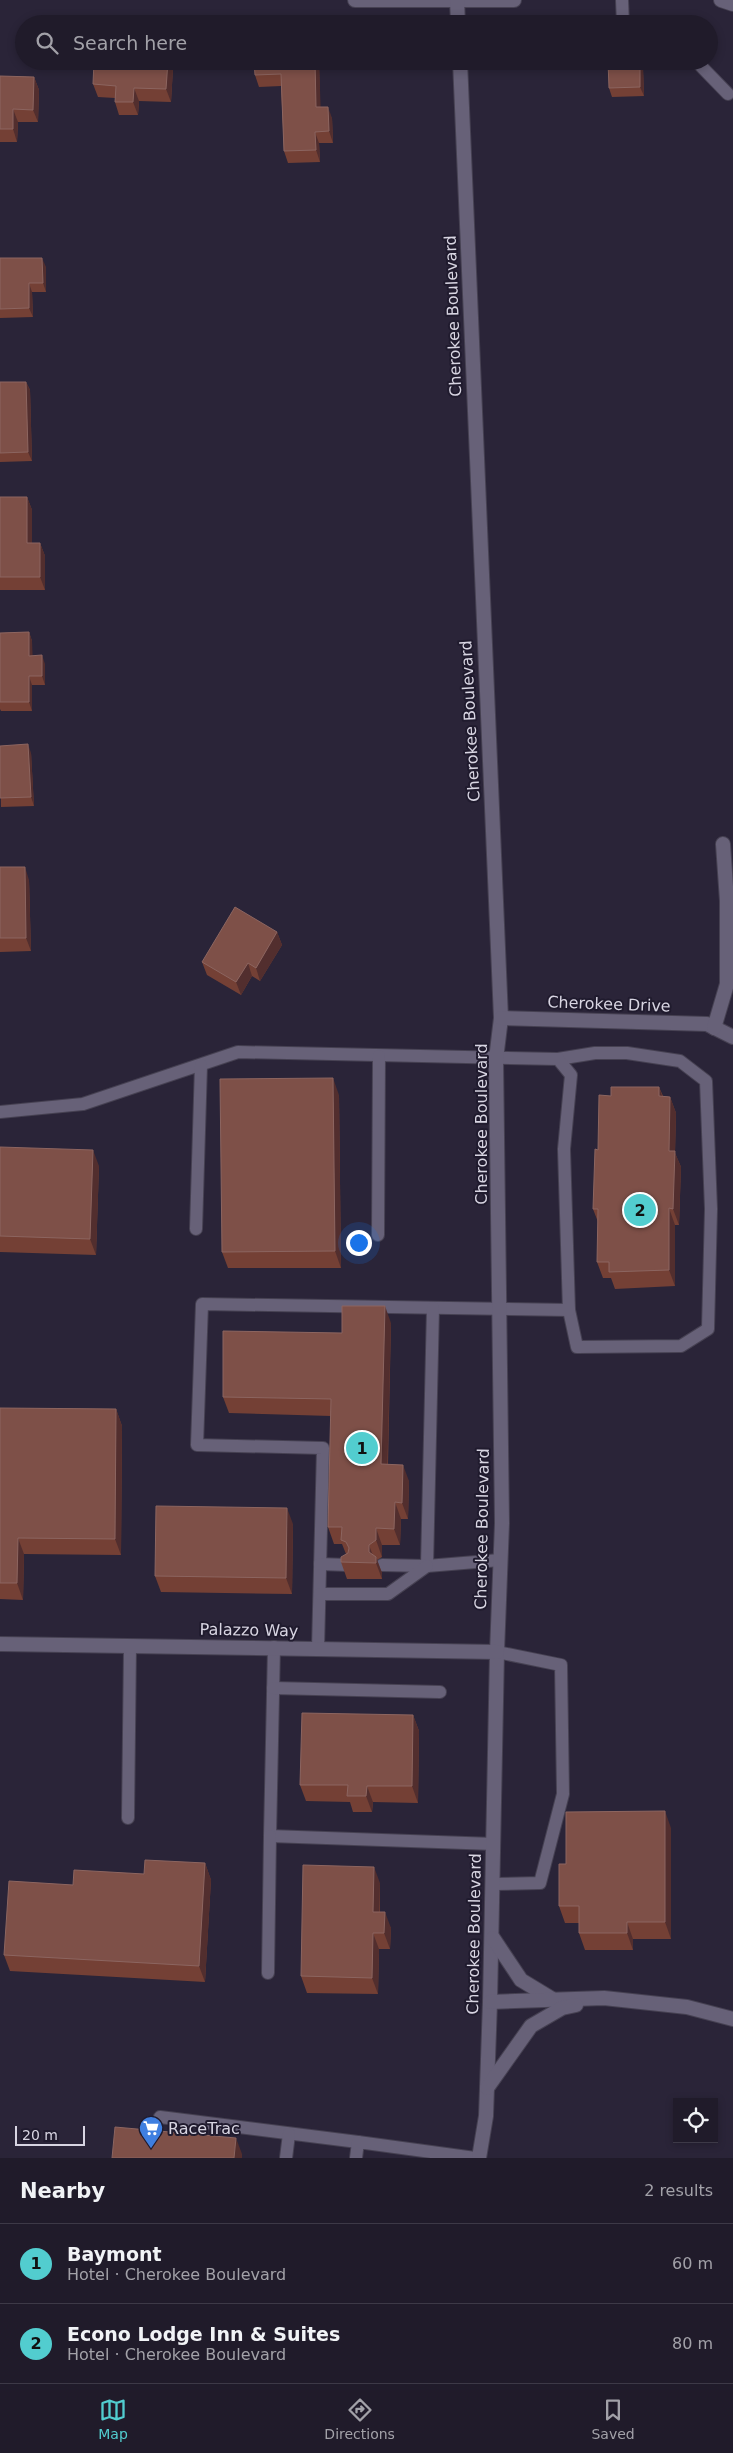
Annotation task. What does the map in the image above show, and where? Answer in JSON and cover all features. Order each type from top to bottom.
[{"type":"street","points":[[354,0],[514,0]]},
{"type":"street","points":[[721,0],[733,4]]},
{"type":"street","points":[[457,1],[458,15]]},
{"type":"street","name":"Cherokee Boulevard","points":[[460,70],[501,1018],[496,1059],[502,1523],[497,1652],[493,1937],[486,2116],[479,2158]]},
{"type":"street","points":[[714,1028],[727,984],[727,901],[723,844]]},
{"type":"street","name":"Cherokee Drive","points":[[501,1018],[706,1024],[733,1037]]},
{"type":"street","name":"Palazzo Way","points":[[0,1644],[497,1652]]},
{"type":"street","points":[[493,1937],[506,1961],[521,1980],[555,2000]]},
{"type":"street","points":[[487,2089],[531,2026],[562,2008],[604,1998]]},
{"type":"street","points":[[490,2002],[604,1998],[687,2007],[733,2018]]},
{"type":"lane","points":[[622,0],[623,15]]},
{"type":"lane","points":[[705,70],[728,94]]},
{"type":"lane","points":[[0,1112],[82,1104],[238,1052],[496,1059],[558,1059],[595,1053],[627,1053],[680,1061],[706,1081],[711,1209],[708,1329],[681,1346],[577,1347],[569,1310],[564,1149],[571,1075],[558,1059]]},
{"type":"lane","points":[[378,1235],[379,1056]]},
{"type":"lane","points":[[196,1229],[201,1065]]},
{"type":"lane","points":[[318,1649],[323,1448],[197,1446],[202,1304],[569,1310]]},
{"type":"lane","points":[[427,1566],[433,1308]]},
{"type":"lane","points":[[382,1565],[427,1566],[500,1560]]},
{"type":"lane","points":[[320,1564],[347,1565]]},
{"type":"lane","points":[[320,1594],[388,1594],[427,1566]]},
{"type":"lane","points":[[128,1818],[130,1646]]},
{"type":"lane","points":[[268,1973],[274,1648]]},
{"type":"lane","points":[[493,1884],[540,1884],[563,1794],[561,1665],[497,1652]]},
{"type":"lane","points":[[273,1688],[440,1692]]},
{"type":"lane","points":[[270,1836],[494,1844]]},
{"type":"lane","points":[[160,2117],[475,2158]]},
{"type":"lane","points":[[286,2158],[289,2134]]},
{"type":"lane","points":[[356,2158],[358,2142]]},
{"type":"building","points":[[94,70],[167,70],[166,89],[134,88],[133,102],[115,102],[116,86],[93,84]]},
{"type":"building","points":[[255,70],[315,70],[316,107],[328,107],[329,131],[315,132],[316,150],[284,151],[281,74],[255,75]]},
{"type":"building","points":[[608,70],[640,70],[640,87],[609,88]]},
{"type":"building","points":[[0,76],[34,77],[33,110],[13,109],[13,129],[0,129]]},
{"type":"building","points":[[0,258],[42,258],[43,283],[29,283],[29,308],[0,309]]},
{"type":"building","points":[[0,382],[26,382],[28,452],[0,453]]},
{"type":"building","points":[[0,497],[27,497],[27,543],[40,543],[40,577],[0,577]]},
{"type":"building","points":[[29,632],[29,656],[42,655],[42,676],[29,676],[29,702],[0,702],[0,633]]},
{"type":"building","points":[[28,744],[31,797],[0,798],[0,746]]},
{"type":"building","points":[[0,867],[25,867],[26,938],[0,938]]},
{"type":"building","points":[[235,907],[277,932],[256,968],[248,963],[236,982],[202,962]]},
{"type":"building","points":[[333,1078],[335,1251],[222,1252],[220,1079]]},
{"type":"building","points":[[611,1087],[659,1087],[659,1096],[670,1097],[669,1151],[675,1151],[673,1209],[669,1208],[669,1270],[609,1272],[609,1262],[597,1262],[598,1209],[593,1209],[595,1149],[598,1150],[599,1095],[611,1096]]},
{"type":"building","points":[[0,1147],[93,1150],[90,1239],[0,1236]]},
{"type":"building","points":[[342,1306],[385,1306],[381,1464],[403,1465],[402,1503],[395,1502],[394,1529],[376,1528],[376,1540],[369,1545],[369,1552],[376,1557],[376,1563],[341,1562],[341,1557],[348,1553],[349,1548],[346,1542],[341,1540],[342,1527],[328,1527],[331,1399],[223,1397],[223,1331],[342,1333]]},
{"type":"building","points":[[0,1408],[116,1409],[115,1539],[18,1538],[17,1583],[0,1583]]},
{"type":"building","points":[[156,1506],[287,1508],[286,1578],[155,1576]]},
{"type":"building","points":[[302,1713],[413,1715],[412,1786],[367,1786],[366,1796],[347,1796],[348,1785],[300,1785]]},
{"type":"building","points":[[665,1811],[665,1922],[627,1922],[627,1933],[579,1933],[579,1906],[559,1906],[559,1864],[566,1864],[566,1812]]},
{"type":"building","points":[[145,1860],[205,1863],[199,1966],[4,1955],[9,1881],[73,1885],[74,1870],[144,1874]]},
{"type":"building","points":[[303,1865],[374,1867],[373,1912],[385,1912],[384,1933],[373,1933],[372,1978],[301,1976]]},
{"type":"building","points":[[115,2127],[236,2138],[234,2158],[112,2158]]},
{"type":"place","name":"Econo Lodge Inn & Suites","points":[[640,1210]]},
{"type":"place","name":"Baymont","points":[[362,1448]]},
{"type":"place","name":"RaceTrac","points":[[151,2149]]}]
